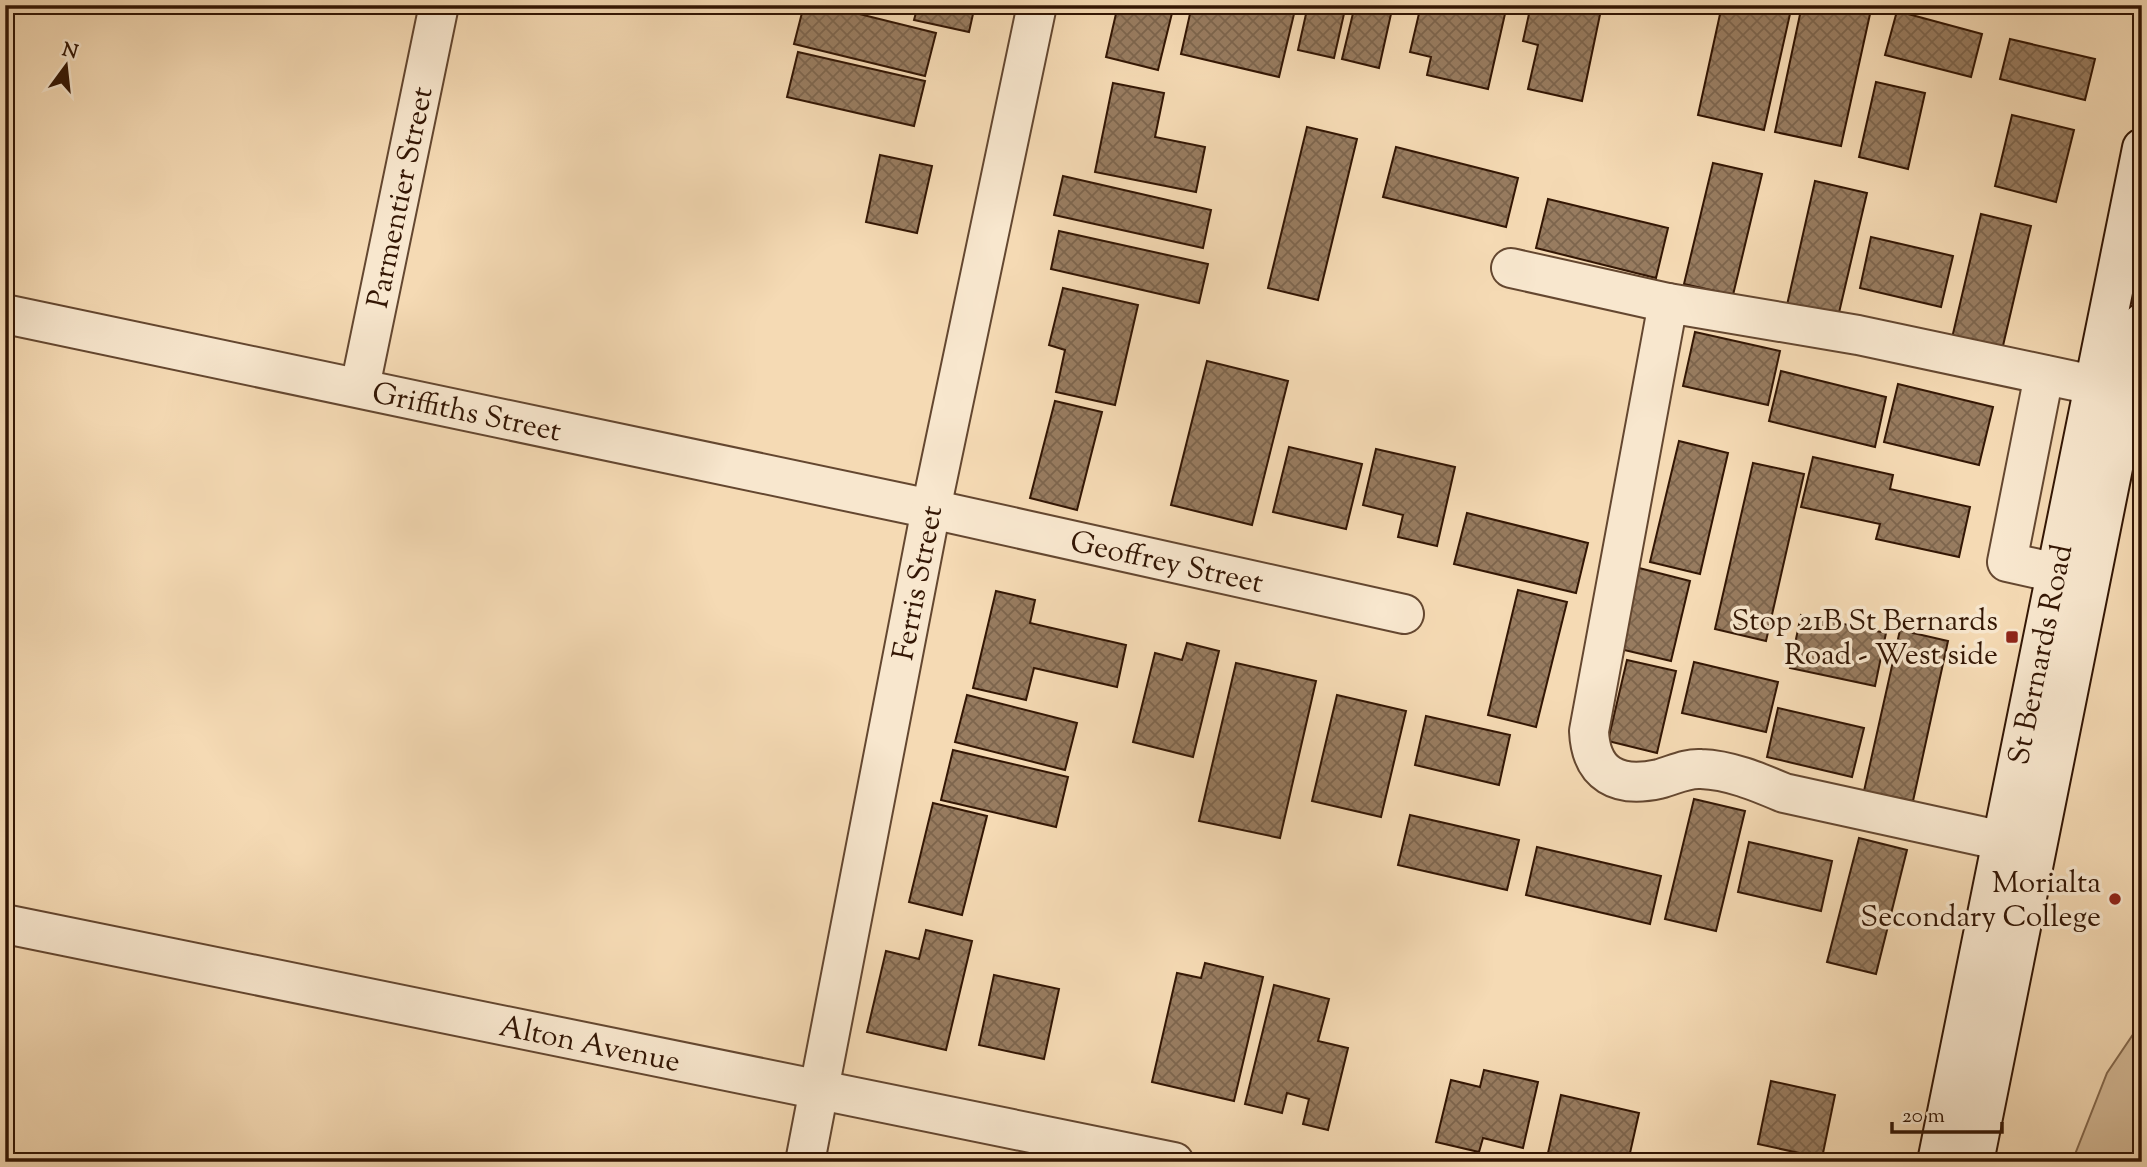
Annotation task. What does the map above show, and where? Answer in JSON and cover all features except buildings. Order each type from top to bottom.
[{"type":"street","name":"Parmentier Street","points":[[360,387],[439,5]]},
{"type":"street","name":"Ferris Street","points":[[805,1162],[931,509],[1037,5]]},
{"type":"street","name":"St Bernards Road","points":[[1974,1162],[2120,391],[2142,148]]},
{"type":"street","points":[[1511,268],[1668,303],[1766,317],[2120,391]]},
{"type":"street","points":[[1668,303],[1589,731],[1590,752],[1601,769],[1615,778],[1638,782],[1686,769],[1716,771],[1755,780],[1784,793],[2003,841]]},
{"type":"street","name":"Griffiths Street","points":[[5,314],[931,509]]},
{"type":"street","name":"St Bernards Road","points":[[1937,1162],[2057,573],[2142,323]]},
{"type":"street","points":[[2044,375],[2007,562],[2057,573]]},
{"type":"street","name":"Geoffrey Street","points":[[931,509],[1404,614]]},
{"type":"street","name":"Alton Avenue","points":[[5,923],[1174,1162]]},
{"type":"shaded area","points":[[2142,1021],[2142,1162],[2072,1162],[2107,1073]]},
{"type":"place","name":"Stop 21B St Bernards Road - West side","points":[[2012,637]]},
{"type":"place","name":"Morialta Secondary College","points":[[2115,899]]}]
